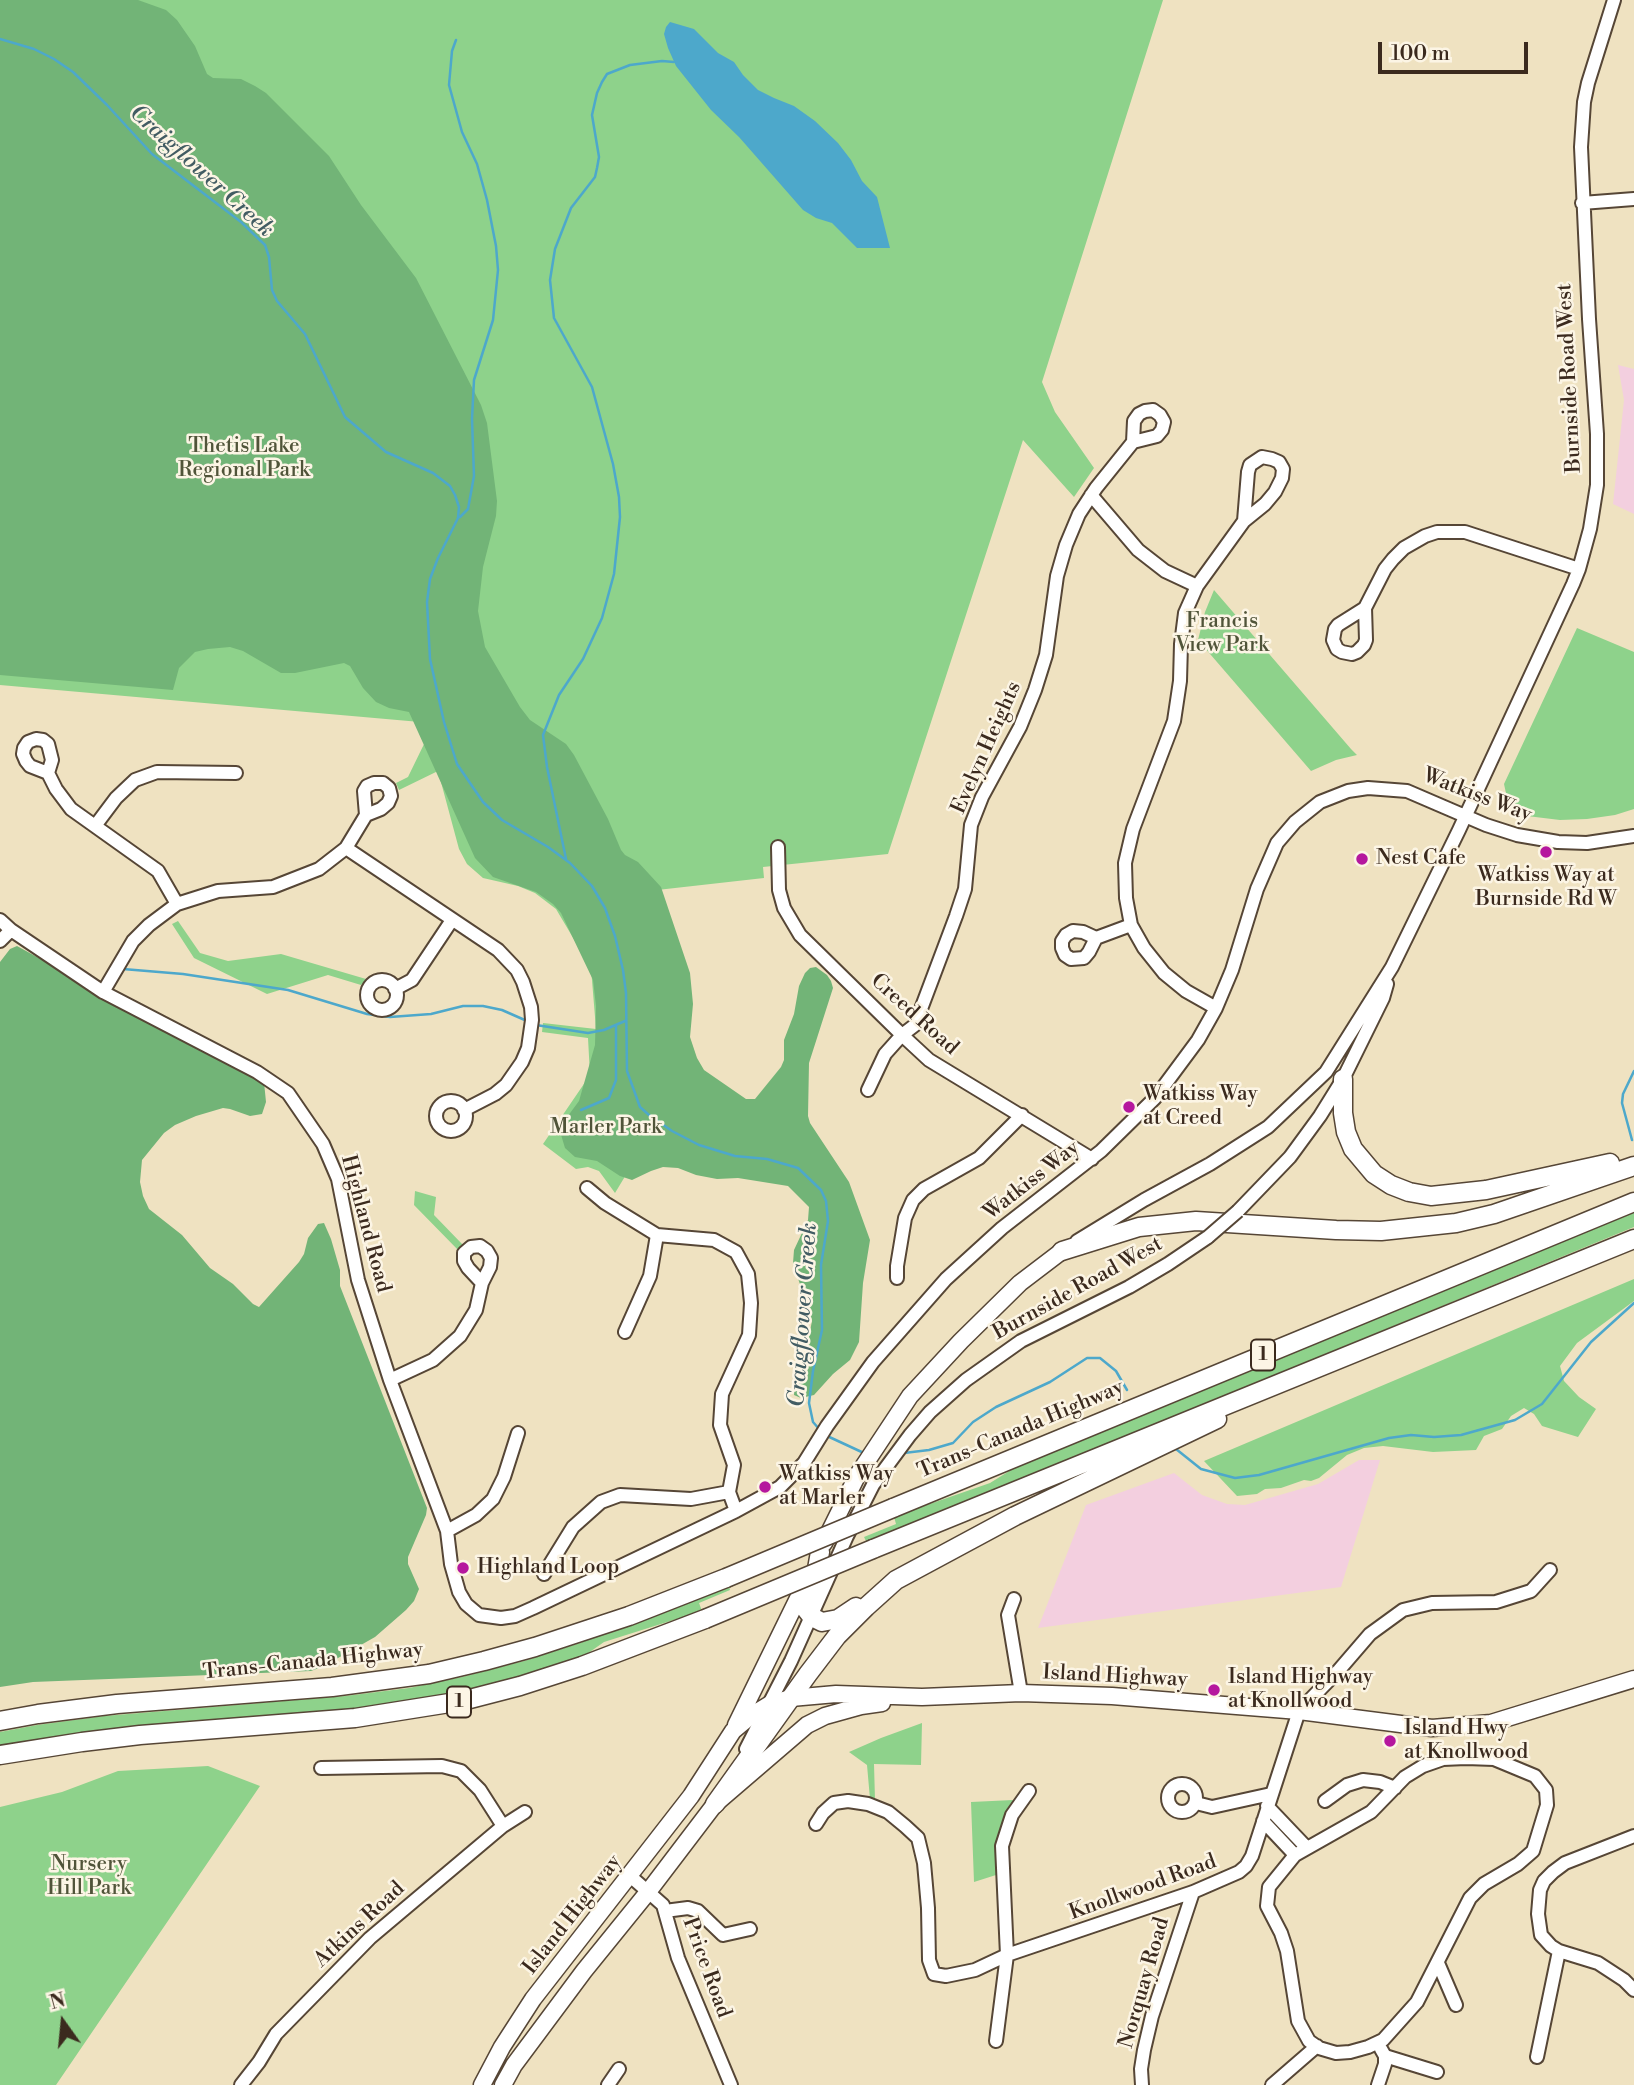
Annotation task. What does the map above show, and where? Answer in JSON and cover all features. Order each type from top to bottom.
[{"type":"highway","points":[[1343,1079],[1343,1113],[1346,1132],[1353,1149],[1374,1174],[1409,1192],[1432,1196],[1486,1190],[1569,1174],[1634,1157]]},
{"type":"highway","points":[[1062,1251],[1139,1227],[1196,1221],[1381,1231],[1444,1224],[1494,1214],[1634,1166]]},
{"type":"highway","name":"Trans-Canada Highway","points":[[0,1721],[117,1704],[332,1687],[429,1674],[535,1647],[629,1616],[726,1578],[1634,1202]]},
{"type":"highway","name":"1","points":[[0,1755],[140,1735],[355,1718],[462,1701],[520,1686],[582,1666],[705,1619],[1634,1238]]},
{"type":"highway","points":[[820,1552],[804,1608],[812,1617],[822,1622],[838,1619],[896,1580],[1015,1516],[1324,1366]]},
{"type":"highway","points":[[715,1804],[837,1636],[896,1580]]},
{"type":"main road","name":"Burnside Road West","points":[[733,1731],[860,1471],[910,1396],[1020,1283],[1062,1251]]},
{"type":"main road","name":"Island Highway","points":[[482,2085],[502,2047],[534,1999],[691,1796],[733,1731],[770,1704],[791,1698],[836,1694],[922,1697],[1021,1693],[1112,1696],[1299,1711],[1432,1728],[1492,1723],[1634,1678]]},
{"type":"main road","name":"Island Highway","points":[[503,2085],[514,2065],[584,1971],[715,1804],[793,1735],[817,1719],[860,1706],[922,1697]]},
{"type":"street","name":"Burnside Road West","points":[[1062,1251],[1268,1127],[1326,1072],[1392,967],[1579,569],[1594,505],[1598,434],[1582,203],[1581,147],[1588,83],[1614,0]]},
{"type":"street","points":[[1582,203],[1634,199]]},
{"type":"street","name":"Evelyn Heights","points":[[868,1090],[885,1054],[915,1025],[959,907],[965,888],[971,825],[982,797],[1020,727],[1035,691],[1046,655],[1057,576],[1079,514],[1111,466],[1133,442]]},
{"type":"street","points":[[1216,1009],[1186,991],[1164,972],[1144,948],[1131,925],[1126,898],[1125,863],[1133,830],[1174,721],[1185,613],[1197,586],[1244,521],[1265,504],[1282,478],[1283,469],[1279,462],[1272,458],[1262,457],[1250,465],[1244,521]]},
{"type":"street","points":[[1091,495],[1138,550],[1165,571],[1197,586]]},
{"type":"street","points":[[1365,608],[1393,558],[1412,542],[1437,533],[1465,532],[1481,536],[1579,569]]},
{"type":"street","points":[[95,826],[116,798],[135,780],[157,772],[236,774]]},
{"type":"street","points":[[48,773],[71,809],[158,871],[177,904]]},
{"type":"street","name":"Watkiss Way","points":[[447,1531],[455,1582],[466,1604],[479,1615],[500,1618],[524,1612],[736,1511],[780,1487],[804,1462],[873,1362],[946,1279],[1002,1228],[1091,1159],[1155,1098],[1198,1040],[1216,1009],[1232,971],[1266,866],[1285,832],[1320,803],[1348,791],[1368,788],[1407,790],[1509,833],[1558,842],[1587,843],[1634,836]]},
{"type":"street","points":[[103,992],[133,941],[177,904],[218,891],[273,887],[319,869],[346,848],[366,815]]},
{"type":"street","name":"Creed Road","points":[[778,847],[779,890],[784,908],[800,935],[929,1060],[1091,1159]]},
{"type":"street","points":[[346,848],[498,950],[517,970],[528,995],[532,1020],[528,1048],[515,1073],[495,1094],[464,1110]]},
{"type":"street","name":"Highland Road","points":[[0,920],[103,992],[257,1072],[288,1093],[323,1144],[338,1179],[358,1280],[390,1380],[447,1531]]},
{"type":"street","points":[[395,989],[412,979],[452,920]]},
{"type":"street","points":[[1096,938],[1131,925]]},
{"type":"street","points":[[0,941],[11,930]]},
{"type":"street","name":"Burnside Road West","points":[[715,1804],[770,1704],[873,1485],[910,1435],[930,1412],[966,1380],[1021,1340],[1129,1287],[1168,1264],[1208,1237],[1238,1211],[1290,1157],[1320,1116],[1343,1079],[1383,998],[1392,967]]},
{"type":"street","points":[[897,1278],[905,1218],[913,1200],[924,1189],[979,1158],[1022,1115]]},
{"type":"street","points":[[587,1188],[605,1203],[657,1235],[714,1240],[736,1252],[748,1274],[751,1303],[748,1335],[722,1394],[720,1424],[734,1465],[729,1492],[736,1511]]},
{"type":"street","points":[[625,1332],[650,1276],[657,1235]]},
{"type":"street","points":[[390,1380],[433,1360],[460,1336],[476,1310],[482,1283]]},
{"type":"street","points":[[447,1531],[476,1515],[493,1499],[505,1478],[519,1433]]},
{"type":"street","points":[[544,1574],[573,1527],[601,1502],[620,1494],[691,1499],[729,1492]]},
{"type":"street","points":[[1299,1711],[1370,1634],[1403,1610],[1432,1603],[1496,1602],[1531,1591],[1550,1570]]},
{"type":"street","points":[[1014,1599],[1008,1615],[1021,1693]]},
{"type":"street","name":"Knollwood Road","points":[[816,1824],[822,1813],[834,1803],[858,1802],[888,1812],[918,1838],[924,1863],[929,1960],[934,1974],[946,1976],[975,1970],[1007,1955],[1193,1892],[1229,1877],[1247,1866],[1299,1711]]},
{"type":"street","points":[[1443,1759],[1494,1759],[1535,1776],[1546,1790],[1547,1805],[1533,1851],[1518,1864],[1484,1884],[1470,1898],[1417,2002],[1383,2040],[1350,2052],[1336,2053],[1309,2041],[1298,2021],[1287,1951],[1267,1906],[1269,1888],[1295,1855],[1371,1812],[1395,1788],[1405,1777],[1423,1766],[1443,1759]]},
{"type":"street","points":[[321,1768],[442,1766],[461,1771],[480,1790],[503,1826]]},
{"type":"street","points":[[1325,1801],[1346,1785],[1363,1780],[1380,1782],[1395,1788]]},
{"type":"street","points":[[996,2041],[1007,1955],[1002,1846],[1012,1815],[1029,1791]]},
{"type":"street","points":[[1196,1803],[1212,1807],[1269,1800],[1307,1847]]},
{"type":"street","name":"Atkins Road","points":[[241,2085],[276,2034],[370,1938],[503,1826],[525,1812]]},
{"type":"street","points":[[1263,1821],[1295,1855]]},
{"type":"street","points":[[1634,1836],[1565,1863],[1544,1881],[1539,1899],[1539,1927],[1544,1941],[1559,1951],[1598,1963],[1634,1990]]},
{"type":"street","name":"Price Road","points":[[629,1875],[663,1905],[678,1958],[732,2085]]},
{"type":"street","name":"Norquay Road","points":[[1142,2085],[1141,2069],[1152,2016],[1193,1892]]},
{"type":"street","points":[[665,1911],[688,1908],[698,1910],[723,1935],[750,1929]]},
{"type":"street","points":[[1537,2057],[1559,1951]]},
{"type":"street","points":[[1438,1963],[1456,2005]]},
{"type":"street","points":[[1378,2043],[1385,2056],[1378,2085]]},
{"type":"street","points":[[1272,2085],[1317,2046]]},
{"type":"street","points":[[1385,2056],[1437,2073]]},
{"type":"street","points":[[608,2085],[619,2069]]},
{"type":"shaded area","points":[[1618,365],[1634,369],[1634,514],[1613,504],[1624,400]]},
{"type":"shaded area","points":[[1359,1460],[1380,1460],[1341,1587],[1038,1628],[1086,1505],[1174,1473],[1202,1495],[1227,1504],[1245,1505],[1318,1484]]},
{"type":"green space","name":"Marler Park","points":[[0,0],[1163,0],[1042,382],[1055,412],[1094,468],[1074,497],[1023,440],[888,854],[763,867],[764,878],[595,897],[659,1120],[615,1193],[599,1171],[588,1167],[576,1169],[543,1144],[590,1075],[588,1038],[542,1032],[543,1023],[596,1029],[591,968],[556,909],[535,893],[483,878],[467,864],[459,849],[438,771],[399,790],[396,783],[408,777],[426,740],[420,722],[0,685]]},
{"type":"green space","name":"Thetis Lake Regional Park","points":[[0,0],[138,0],[166,10],[177,20],[195,46],[207,74],[213,78],[241,79],[266,93],[329,156],[361,205],[416,278],[481,405],[487,423],[497,501],[496,516],[483,567],[478,611],[485,647],[530,720],[566,744],[574,755],[621,850],[638,862],[661,887],[690,973],[693,1004],[690,1037],[704,1070],[746,1099],[755,1099],[784,1060],[784,1040],[805,973],[816,967],[831,981],[833,988],[809,1063],[808,1116],[849,1182],[870,1240],[863,1283],[859,1342],[850,1360],[814,1395],[801,1398],[794,1395],[812,1321],[793,1263],[794,1250],[808,1220],[809,1207],[788,1186],[738,1178],[717,1179],[678,1168],[663,1167],[632,1180],[620,1176],[597,1161],[575,1157],[565,1148],[559,1128],[579,1101],[595,1045],[596,1006],[593,980],[561,913],[553,904],[536,892],[493,877],[475,858],[409,712],[376,702],[363,688],[350,666],[344,663],[295,673],[281,673],[243,651],[230,647],[195,652],[179,668],[173,690],[0,675]]},
{"type":"green space","name":"Francis View Park","points":[[1214,590],[1357,755],[1336,760],[1311,771],[1198,640]]},
{"type":"green space","points":[[1577,628],[1634,652],[1634,809],[1587,819],[1560,820],[1527,816],[1509,807],[1504,784]]},
{"type":"green space","points":[[178,921],[200,953],[228,961],[281,954],[366,979],[361,985],[328,975],[267,994],[194,958],[172,924]]},
{"type":"green space","points":[[17,946],[264,1082],[266,1102],[262,1114],[250,1116],[223,1108],[196,1116],[164,1133],[142,1160],[140,1182],[149,1209],[182,1235],[210,1268],[259,1307],[299,1262],[308,1238],[318,1224],[324,1223],[331,1239],[340,1270],[340,1286],[427,1508],[408,1557],[408,1564],[419,1589],[414,1601],[375,1637],[324,1666],[311,1671],[33,1682],[0,1687],[0,962],[10,949]]},
{"type":"green space","points":[[415,1191],[436,1197],[434,1215],[463,1245],[459,1251],[414,1205]]},
{"type":"green space","points":[[1634,1211],[1634,1227],[867,1543],[864,1537],[896,1524],[894,1517],[901,1514],[990,1483],[1042,1455]]},
{"type":"green space","points":[[1634,1279],[1634,1301],[1577,1343],[1560,1366],[1564,1381],[1579,1397],[1596,1409],[1578,1437],[1542,1426],[1534,1414],[1524,1408],[1511,1416],[1502,1429],[1484,1436],[1476,1450],[1433,1452],[1383,1446],[1364,1448],[1347,1455],[1319,1478],[1281,1488],[1265,1489],[1257,1494],[1237,1496],[1204,1461]]},
{"type":"green space","points":[[729,1585],[730,1590],[699,1603],[702,1611],[604,1642],[584,1656],[511,1681],[466,1692],[371,1708],[79,1733],[0,1747],[0,1732],[37,1725],[104,1716],[345,1696],[409,1688],[462,1677],[580,1643]]},
{"type":"green space","points":[[922,1723],[921,1765],[874,1764],[875,1800],[870,1799],[867,1765],[849,1752]]},
{"type":"green space","name":"Nursery Hill Park","points":[[208,1766],[260,1786],[56,2085],[0,2085],[0,1807],[62,1792],[118,1771]]},
{"type":"green space","points":[[1013,1800],[998,1839],[996,1875],[974,1882],[971,1802]]},
{"type":"water","points":[[670,22],[694,29],[718,53],[734,62],[758,90],[794,106],[838,143],[862,181],[877,197],[890,248],[857,248],[832,223],[803,210],[739,137],[711,110],[676,66],[664,34]]},
{"type":"waterway","name":"Craigflower Creek","points":[[0,39],[34,49],[73,72],[152,154],[241,222],[265,245],[269,257],[272,290],[277,301],[305,334],[345,417],[386,452],[433,473],[450,486],[459,507],[458,518],[430,579],[427,602],[430,659],[444,722],[457,764],[483,802],[502,820],[570,863],[592,886],[605,908],[623,970],[627,1071],[640,1107],[672,1131],[699,1145],[735,1156],[767,1159],[798,1168],[821,1190],[826,1201],[828,1221],[821,1265],[822,1330],[809,1403],[813,1422],[820,1430]]},
{"type":"waterway","points":[[456,40],[452,51],[449,85],[462,132],[477,164],[487,200],[498,270],[493,320],[474,380],[474,476],[468,509],[460,517]]},
{"type":"waterway","points":[[566,859],[543,735],[559,695],[583,659],[602,618],[614,574],[620,517],[613,464],[592,387],[554,318],[550,280],[555,249],[571,208],[595,177],[599,157],[592,115],[602,82],[607,74],[630,65],[674,62]]},
{"type":"waterway","points":[[123,969],[183,974],[288,990],[367,1014],[390,1017],[431,1014],[463,1006],[483,1006],[502,1010],[527,1021]]},
{"type":"waterway","points":[[536,1025],[588,1033],[625,1021]]},
{"type":"waterway","points":[[581,1110],[609,1098],[616,1080],[616,1025]]},
{"type":"waterway","name":"Craigflower Creek","points":[[1632,1140],[1622,1103],[1623,1094],[1634,1071]]},
{"type":"waterway","name":"Craigflower Creek","points":[[1176,1449],[1201,1469],[1235,1478],[1259,1475],[1389,1438],[1461,1435],[1515,1420],[1542,1404],[1591,1342],[1634,1303]]},
{"type":"waterway","name":"Craigflower Creek","points":[[904,1453],[953,1443],[973,1422],[996,1407],[1050,1382],[1087,1358],[1100,1358],[1116,1371],[1127,1390]]},
{"type":"waterway","name":"Craigflower Creek","points":[[825,1435],[866,1454]]},
{"type":"place","name":"Watkiss Way at Burnside Rd W","points":[[1546,852]]},
{"type":"place","name":"Nest Cafe","points":[[1362,859]]},
{"type":"place","name":"Watkiss Way at Creed","points":[[1129,1107]]},
{"type":"place","name":"Watkiss Way at Marler","points":[[765,1487]]},
{"type":"place","name":"Highland Loop","points":[[463,1568]]},
{"type":"place","name":"Island Highway at Knollwood","points":[[1214,1690]]},
{"type":"place","name":"Island Hwy at Knollwood","points":[[1390,1741]]}]
